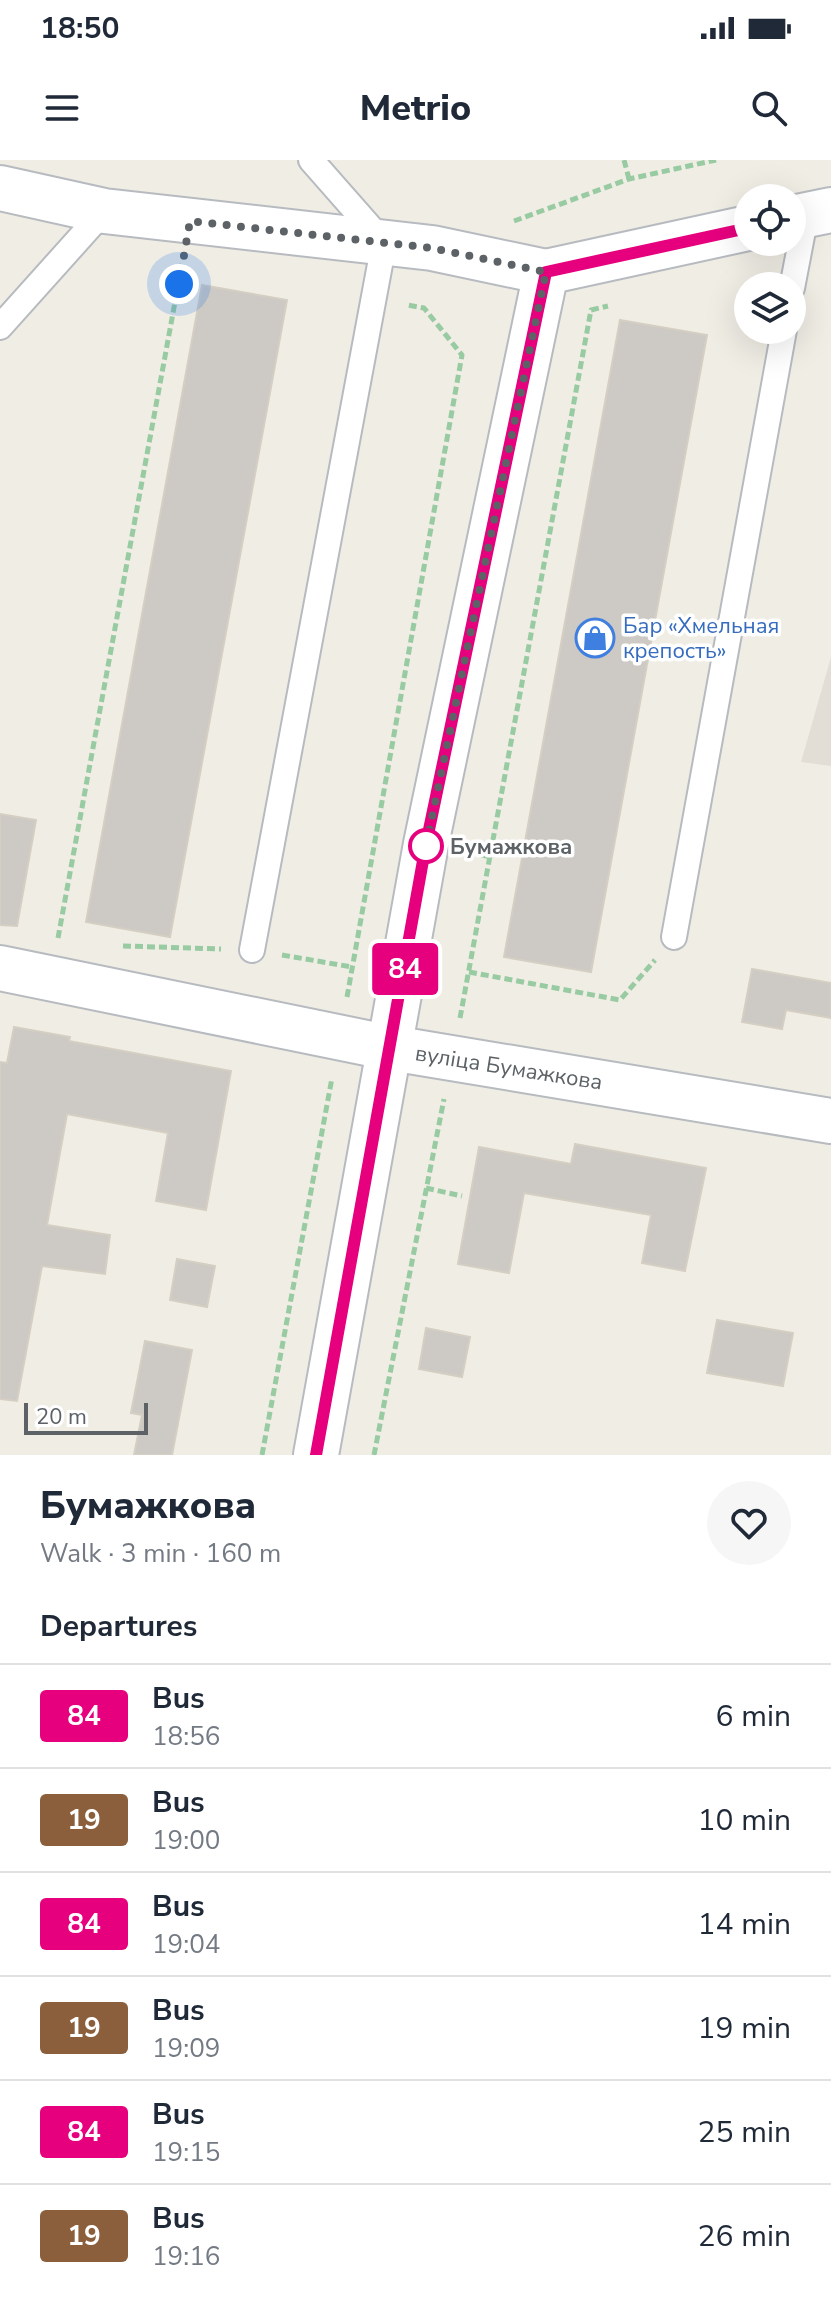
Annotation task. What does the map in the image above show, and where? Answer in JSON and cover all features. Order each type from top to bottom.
[{"type":"street","points":[[0,188],[104,211],[432,248],[546,272],[734,231]]},
{"type":"street","points":[[316,1455],[426,844],[546,272]]},
{"type":"street","name":"вуліца Бумажкова","points":[[0,968],[391,1048],[831,1121]]},
{"type":"lane","points":[[252,950],[384,243],[311,160]]},
{"type":"lane","points":[[0,327],[104,211]]},
{"type":"lane","points":[[796,272],[810,214]]},
{"type":"lane","points":[[674,937],[781,344]]},
{"type":"path","points":[[624,160],[629,179]]},
{"type":"path","points":[[510,223],[629,179],[716,160]]},
{"type":"path","points":[[73,940],[57,938],[190,221]]},
{"type":"path","points":[[262,1455],[462,355],[424,308],[374,297]]},
{"type":"path","points":[[374,1455],[453,1058],[591,310],[617,304]]},
{"type":"path","points":[[469,972],[620,1000],[674,937]]},
{"type":"path","points":[[118,945],[252,950],[352,967]]},
{"type":"path","points":[[426,1188],[462,1196]]},
{"type":"shaded area","points":[[831,657],[831,766],[801,762]]},
{"type":"building","points":[[202,285],[287,300],[170,937],[86,922]]},
{"type":"building","points":[[620,320],[707,335],[591,972],[504,957]]},
{"type":"building","points":[[0,814],[36,820],[17,926],[0,925]]},
{"type":"building","points":[[752,969],[831,983],[831,1018],[786,1010],[782,1029],[742,1022]]},
{"type":"building","points":[[14,1027],[70,1037],[69,1041],[231,1071],[206,1210],[156,1201],[168,1133],[67,1114],[47,1225],[110,1235],[105,1274],[42,1266],[17,1401],[0,1399],[0,1062],[7,1063]]},
{"type":"building","points":[[575,1144],[706,1168],[685,1271],[642,1263],[651,1215],[524,1193],[509,1273],[458,1264],[479,1147],[571,1164]]},
{"type":"building","points":[[177,1259],[215,1266],[207,1307],[170,1300]]},
{"type":"building","points":[[717,1320],[793,1333],[783,1386],[707,1373]]},
{"type":"building","points":[[426,1328],[470,1337],[462,1377],[419,1369]]},
{"type":"building","points":[[145,1341],[192,1350],[172,1455],[134,1455],[142,1415],[131,1413]]},
{"type":"bus line","name":"84","points":[[316,1455],[426,844],[546,272],[734,231]]},
{"type":"place","name":"Бар «Хмельная крепость»","points":[[595,638]]},
{"type":"place","name":"Бумажкова","points":[[426,846]]},
{"type":"route","points":[[179,284],[190,221],[432,248],[546,272],[426,846]]}]
